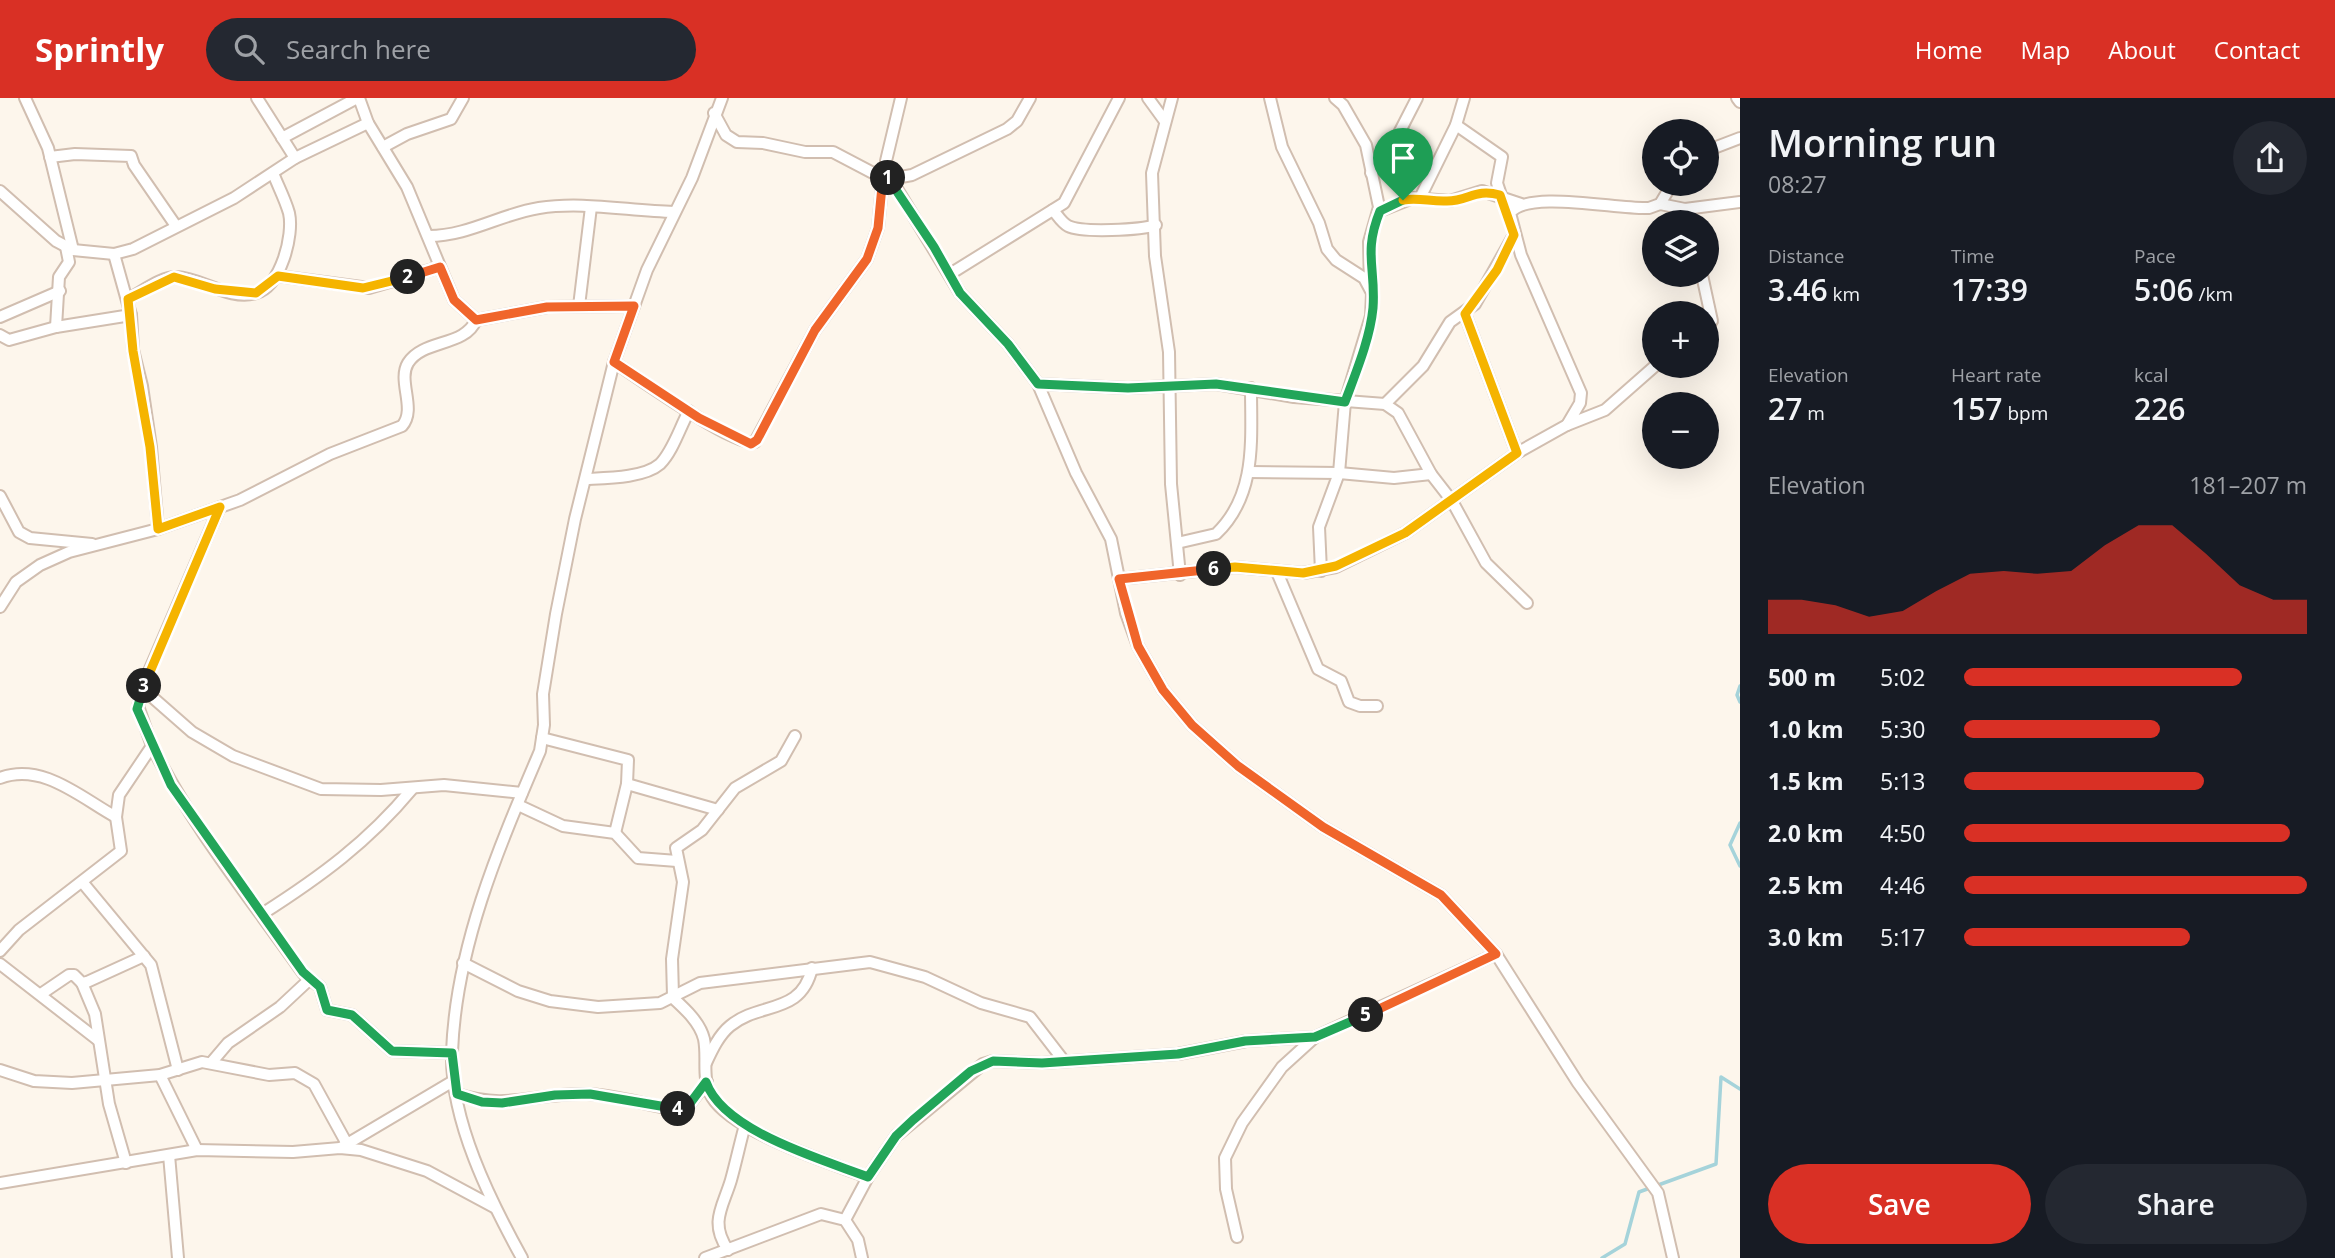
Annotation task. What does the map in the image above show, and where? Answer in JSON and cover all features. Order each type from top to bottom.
[{"type":"street","points":[[25,98],[50,157],[70,249],[69,262],[60,277],[56,327]]},
{"type":"street","points":[[257,98],[295,158]]},
{"type":"street","points":[[282,138],[358,98],[368,123],[408,187],[454,300],[476,320]]},
{"type":"street","points":[[383,147],[407,134],[451,119],[463,98]]},
{"type":"street","points":[[522,1258],[480,1176],[457,1094],[452,1053],[463,963],[478,909],[540,751],[543,694],[556,614],[614,362],[634,306],[674,212],[692,178],[714,113],[722,98]]},
{"type":"street","points":[[614,362],[745,444],[757,440],[815,330],[867,259],[878,228],[886,161],[901,98]]},
{"type":"street","points":[[886,178],[912,175],[1007,129],[1017,121],[1030,98]]},
{"type":"street","points":[[950,274],[1053,210],[1070,194],[1119,98]]},
{"type":"street","points":[[1148,98],[1164,120]]},
{"type":"street","points":[[1172,98],[1152,173],[1156,225],[1155,256],[1169,352],[1171,484],[1180,575]]},
{"type":"street","points":[[1270,98],[1282,148],[1319,223],[1327,249],[1336,260],[1357,272],[1370,287]]},
{"type":"street","points":[[1321,571],[1320,527],[1339,472],[1345,402],[1371,316],[1369,242],[1380,211],[1366,145],[1343,104],[1335,98]]},
{"type":"street","points":[[1371,173],[1397,137],[1417,98]]},
{"type":"street","points":[[1420,198],[1456,125],[1464,98]]},
{"type":"street","points":[[1737,98],[1740,102]]},
{"type":"street","points":[[714,113],[726,135],[737,142],[763,143],[805,152],[833,152],[886,178],[960,293],[1008,344],[1038,384],[1076,473],[1111,539],[1138,646],[1163,690],[1192,725],[1238,766],[1323,827],[1441,895],[1496,954],[1578,1083],[1658,1193],[1673,1258]]},
{"type":"street","points":[[0,207],[4,194],[56,241],[70,249],[114,254],[132,249],[234,198],[295,158],[368,123]]},
{"type":"street","points":[[1456,125],[1502,157],[1497,183],[1500,195],[1514,235],[1581,393],[1580,402],[1567,425]]},
{"type":"street","points":[[1719,146],[1740,138]]},
{"type":"street","points":[[50,157],[75,154],[131,156],[134,166],[176,226]]},
{"type":"street","points":[[128,299],[174,277],[215,289],[256,293],[278,276],[290,232],[289,215],[273,173]]},
{"type":"street","points":[[1380,211],[1403,200],[1420,198],[1450,201],[1482,191],[1521,204]]},
{"type":"street","points":[[1660,204],[1665,196]]},
{"type":"street","points":[[1509,216],[1514,207],[1521,204],[1561,202],[1630,209],[1660,204],[1675,208],[1694,208],[1723,201],[1740,202]]},
{"type":"street","points":[[429,236],[463,232],[531,209],[591,207],[674,212]]},
{"type":"street","points":[[579,306],[591,207]]},
{"type":"street","points":[[1053,210],[1068,226],[1078,229],[1142,229],[1156,225]]},
{"type":"street","points":[[1385,404],[1423,366],[1450,322],[1465,314],[1497,270],[1514,235]]},
{"type":"street","points":[[114,254],[131,315],[133,351],[150,447],[158,529]]},
{"type":"street","points":[[278,276],[369,288],[440,267]]},
{"type":"street","points":[[0,317],[60,291]]},
{"type":"street","points":[[0,607],[16,582],[27,571],[69,552],[158,529],[220,507],[330,454],[402,426],[407,416],[405,369],[411,359],[467,333],[476,320],[547,307],[634,306]]},
{"type":"street","points":[[1465,314],[1517,453]]},
{"type":"street","points":[[0,335],[9,340],[56,327],[131,315]]},
{"type":"street","points":[[1119,579],[1180,575],[1235,567],[1277,572],[1321,571],[1405,533],[1517,453],[1567,425],[1605,411],[1642,378]]},
{"type":"street","points":[[1038,384],[1128,388],[1216,384],[1294,397],[1385,404],[1398,413],[1431,474],[1452,501],[1486,563],[1527,603]]},
{"type":"street","points":[[1177,543],[1213,536],[1220,531],[1242,498],[1249,472],[1251,388]]},
{"type":"street","points":[[586,480],[643,471],[657,466],[669,450],[689,411]]},
{"type":"street","points":[[1249,472],[1339,472],[1394,478],[1431,474]]},
{"type":"street","points":[[0,496],[19,533],[30,538],[99,545]]},
{"type":"street","points":[[220,507],[137,709],[152,746],[171,785],[262,914],[310,979],[320,987],[327,1010],[352,1015],[392,1051],[452,1053]]},
{"type":"street","points":[[1277,572],[1318,669],[1341,681],[1349,702],[1360,706],[1377,706]]},
{"type":"street","points":[[143,689],[192,732],[233,757],[321,789],[412,789],[444,785],[522,793]]},
{"type":"street","points":[[794,736],[781,761],[735,788],[702,830],[676,848],[683,883],[672,959],[672,997],[691,1016],[702,1033],[706,1082],[719,1107],[745,1125],[804,1154],[868,1177]]},
{"type":"street","points":[[542,738],[626,759],[629,764],[627,784],[615,833]]},
{"type":"street","points":[[0,951],[19,930],[121,851],[116,817],[121,790],[152,746]]},
{"type":"street","points":[[0,778],[16,775],[50,778],[116,817]]},
{"type":"street","points":[[627,784],[718,810]]},
{"type":"street","points":[[262,914],[329,870],[384,824],[412,789]]},
{"type":"street","points":[[518,805],[563,826],[615,833],[638,858],[677,860]]},
{"type":"street","points":[[83,883],[144,956],[155,976],[178,1070]]},
{"type":"street","points":[[1237,1237],[1226,1189],[1225,1158],[1259,1097],[1282,1067],[1315,1037],[1496,954]]},
{"type":"street","points":[[82,983],[144,956]]},
{"type":"street","points":[[463,963],[518,991],[576,1006],[650,1005],[700,983],[870,961],[925,977],[981,1003],[1030,1017],[1064,1061]]},
{"type":"street","points":[[0,964],[98,1040]]},
{"type":"street","points":[[704,1066],[727,1028],[803,992],[812,968]]},
{"type":"street","points":[[41,994],[71,975],[82,983],[95,1014],[105,1083],[126,1163]]},
{"type":"street","points":[[211,1063],[228,1043],[281,1007],[310,979]]},
{"type":"street","points":[[845,1220],[868,1177],[896,1136],[971,1071],[993,1061],[1064,1061],[1178,1054],[1245,1041],[1315,1037]]},
{"type":"street","points":[[0,1070],[34,1081],[105,1083],[160,1075],[202,1062],[248,1072],[304,1076],[324,1098],[344,1146]]},
{"type":"street","points":[[160,1075],[197,1150]]},
{"type":"street","points":[[344,1146],[455,1080]]},
{"type":"street","points":[[457,1094],[482,1102],[502,1103],[555,1095],[590,1094],[679,1110],[688,1106],[706,1082]]},
{"type":"street","points":[[740,1258],[720,1234],[719,1205],[730,1183],[745,1125]]},
{"type":"street","points":[[0,1183],[197,1150],[293,1152],[344,1146],[427,1171],[494,1207]]},
{"type":"street","points":[[169,1155],[178,1258]]},
{"type":"street","points":[[705,1258],[821,1214],[845,1220],[858,1240],[862,1258]]},
{"type":"waterway","points":[[1740,686],[1737,695],[1740,702]]},
{"type":"waterway","points":[[1740,823],[1730,845],[1740,866]]},
{"type":"waterway","points":[[1602,1258],[1625,1244],[1639,1192],[1716,1164],[1721,1077],[1740,1089]]},
{"type":"route","points":[[883,176],[894,184],[960,293],[1008,344],[1038,384],[1128,388],[1216,384],[1345,402],[1362,353],[1373,306],[1369,242],[1380,211],[1403,200],[1420,198],[1450,201],[1482,191],[1500,195],[1514,235],[1497,270],[1465,314],[1517,453],[1405,533],[1321,571],[1277,572],[1235,567],[1180,575],[1119,579],[1126,613],[1138,646],[1163,690],[1192,725],[1238,766],[1323,827],[1441,895],[1496,954],[1325,1034],[1315,1037],[1245,1041],[1178,1054],[1042,1063],[993,1061],[983,1064],[971,1071],[896,1136],[868,1177],[804,1154],[745,1125],[719,1107],[706,1082],[688,1106],[679,1110],[590,1094],[555,1095],[502,1103],[482,1102],[457,1094],[452,1053],[397,1053],[352,1015],[325,1008],[320,987],[303,972],[193,818],[171,785],[152,746],[137,709],[147,676],[220,507],[158,529],[148,429],[142,386],[133,351],[128,299],[168,279],[181,277],[215,289],[256,293],[269,286],[278,276],[369,288],[440,267],[454,300],[476,320],[547,307],[634,306],[614,362],[699,418],[745,444],[751,444],[757,440],[815,330],[867,259],[878,228],[883,176]]}]
